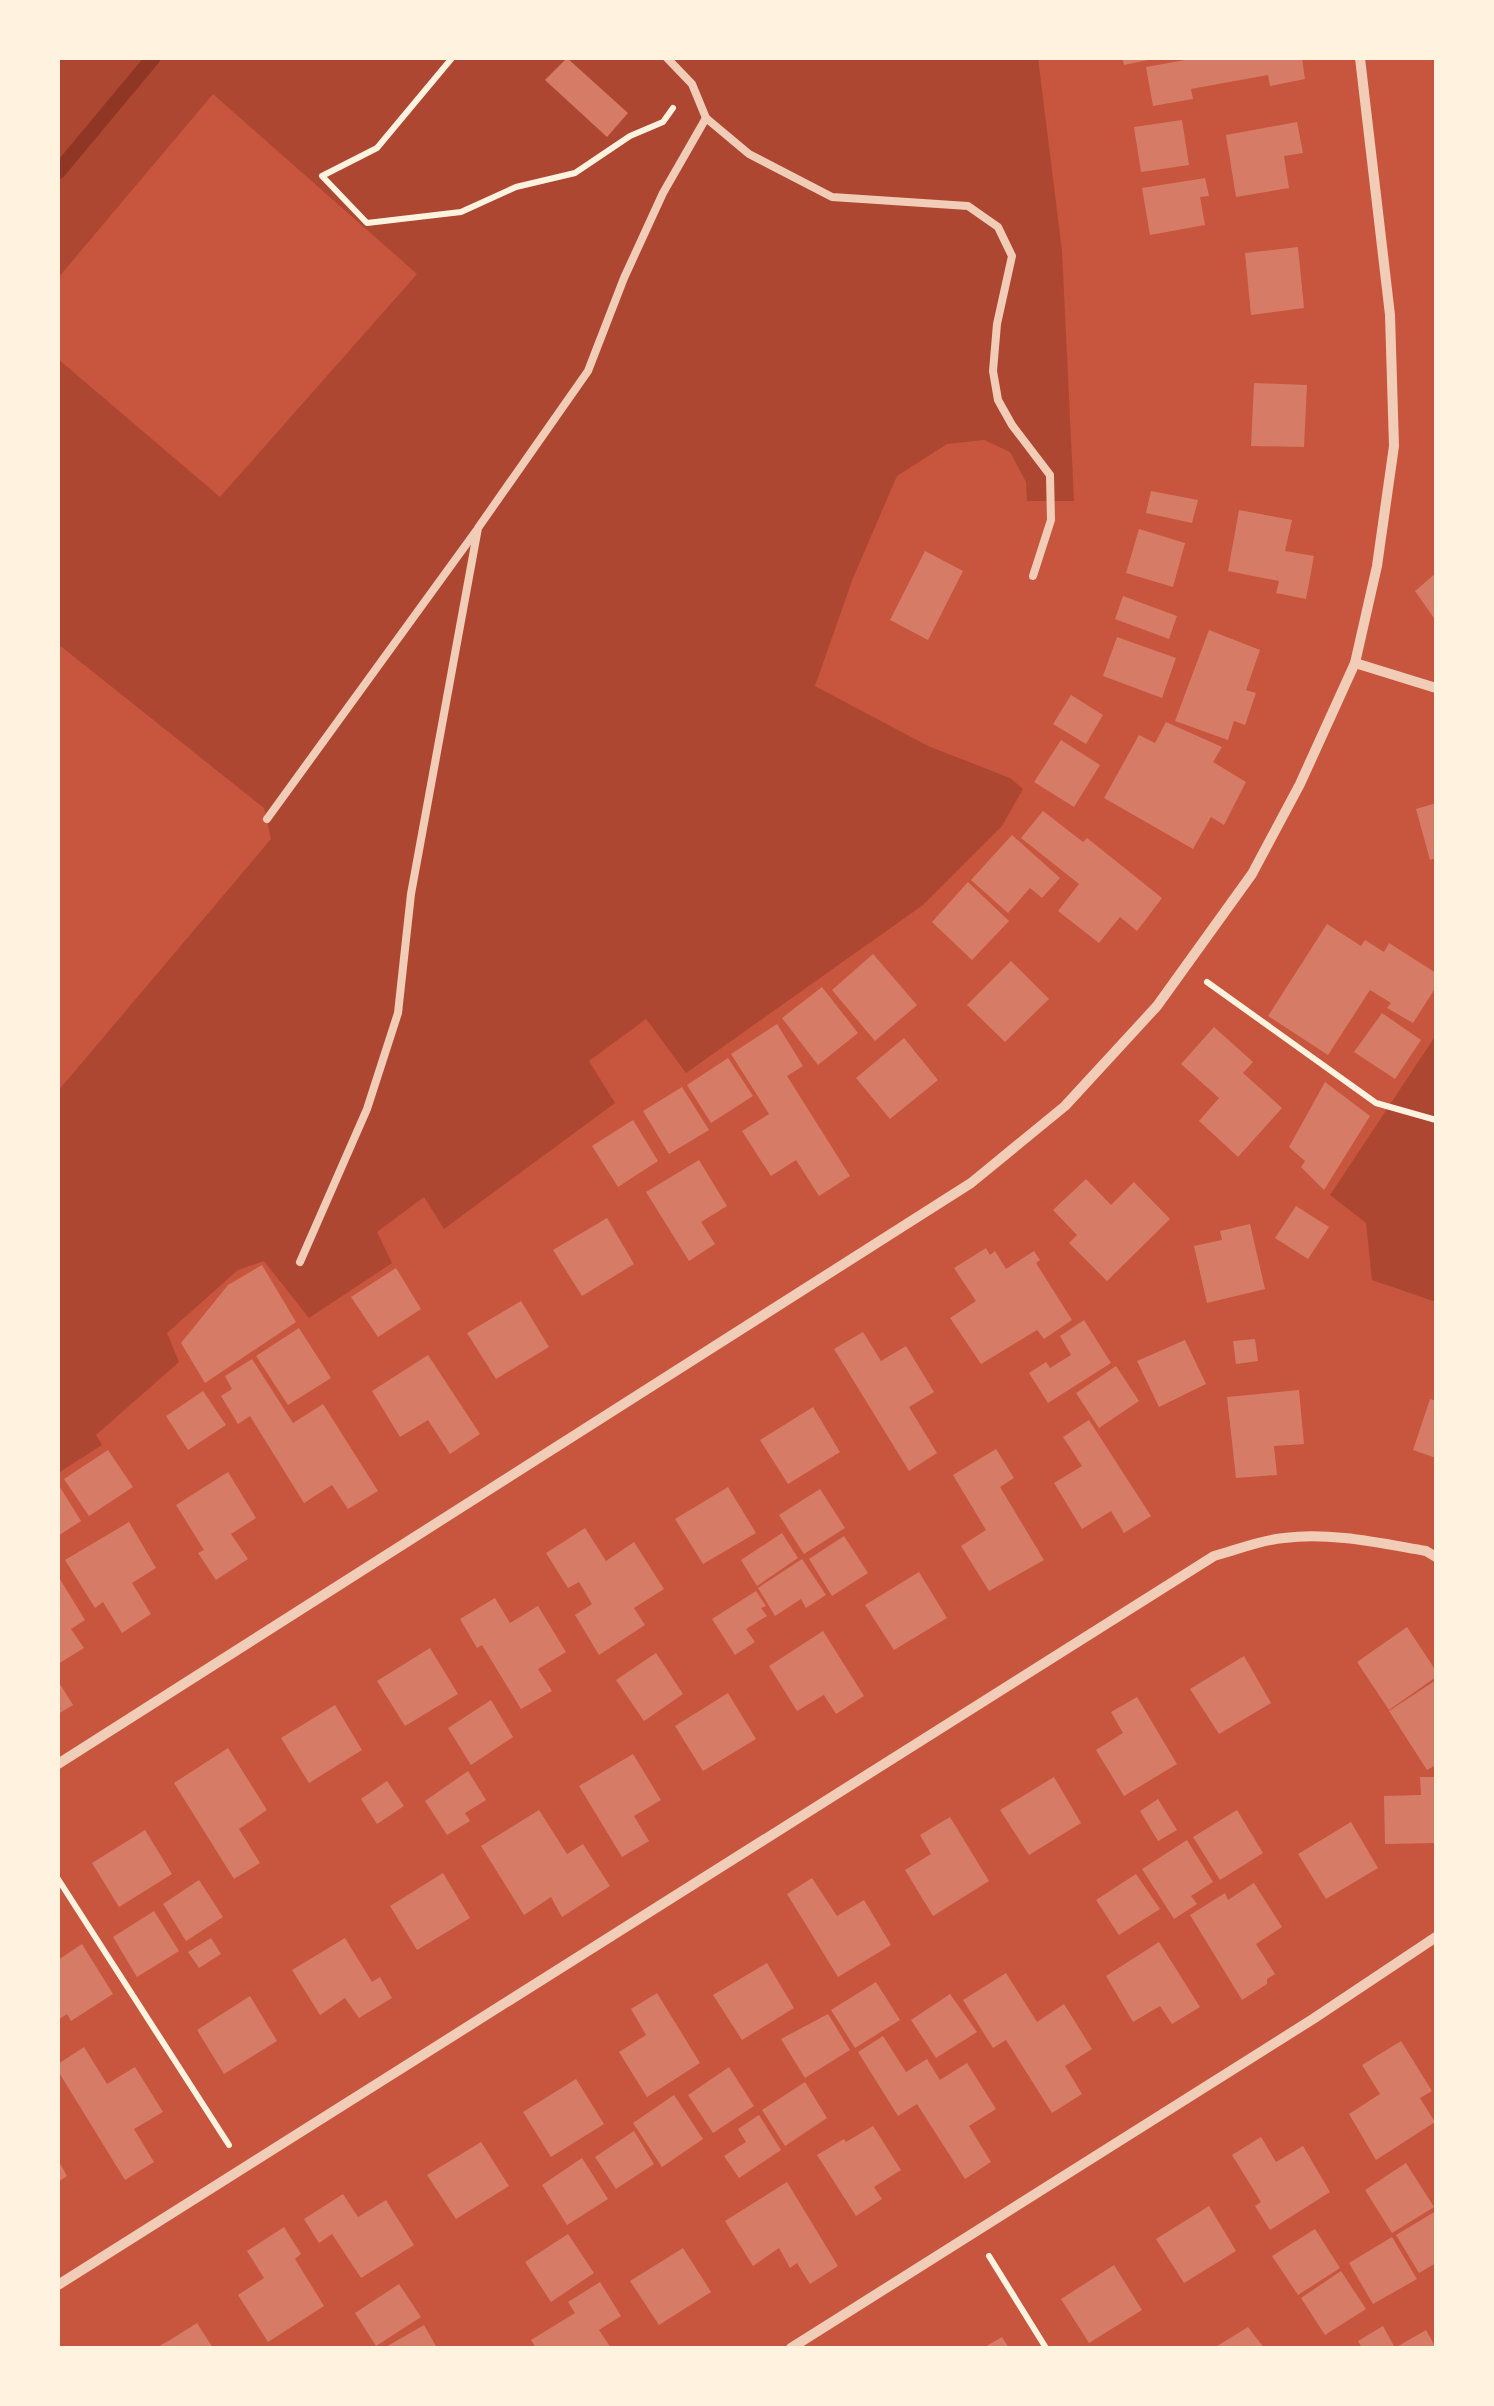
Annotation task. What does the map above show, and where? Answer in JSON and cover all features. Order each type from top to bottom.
[{"type":"street","points":[[58,1764],[970,1183],[1065,1106],[1157,1006],[1252,874],[1300,784],[1356,664],[1378,566],[1394,446],[1390,315],[1360,58]]},
{"type":"street","points":[[1356,664],[1436,688]]},
{"type":"street","points":[[58,2286],[1214,1556],[1280,1538],[1314,1536],[1349,1538],[1436,1556]]},
{"type":"street","points":[[790,2348],[1297,2029],[1436,1937]]},
{"type":"lane","points":[[667,58],[692,84],[706,118],[748,154],[832,197],[968,206],[998,227],[1012,256],[997,324],[993,371],[998,400],[1050,475],[1051,520],[1033,576]]},
{"type":"lane","points":[[266,819],[588,371],[624,278],[663,194],[706,118]]},
{"type":"lane","points":[[300,1262],[367,1109],[398,1013],[411,894],[478,528]]},
{"type":"path","points":[[452,58],[377,148],[322,176],[367,223],[461,212],[516,186],[575,174],[630,136],[663,122],[692,84]]},
{"type":"path","points":[[1186,967],[1376,1103],[1436,1120]]},
{"type":"path","points":[[58,1879],[243,2168]]},
{"type":"path","points":[[974,2233],[1046,2348]]},
{"type":"shaded area","points":[[58,58],[1038,58],[1062,251],[1074,501],[1027,501],[1026,482],[1010,452],[984,440],[947,444],[897,476],[853,578],[815,686],[928,746],[1010,778],[1023,789],[1002,826],[923,905],[686,1073],[646,1019],[589,1061],[615,1103],[444,1229],[424,1197],[377,1232],[392,1263],[309,1318],[264,1261],[238,1270],[167,1333],[179,1362],[96,1435],[102,1445],[58,1473],[58,1091],[271,839],[264,808],[58,644],[58,359],[220,497],[417,274],[213,94],[58,278]]},
{"type":"shaded area","points":[[1436,1035],[1436,1302],[1372,1280],[1366,1223],[1330,1195]]},
{"type":"building","points":[[567,58],[628,113],[607,137],[545,80]]},
{"type":"building","points":[[1122,58],[1153,58],[1153,59],[1124,65]]},
{"type":"building","points":[[1196,58],[1302,58],[1305,79],[1270,86],[1268,75],[1191,89],[1193,99],[1153,106],[1146,67]]},
{"type":"building","points":[[1182,120],[1189,165],[1141,172],[1134,127]]},
{"type":"building","points":[[1297,122],[1303,153],[1284,156],[1289,188],[1236,197],[1226,135]]},
{"type":"building","points":[[1205,178],[1209,196],[1200,197],[1205,225],[1150,235],[1142,188]]},
{"type":"building","points":[[1298,247],[1304,308],[1251,315],[1245,253]]},
{"type":"building","points":[[1254,383],[1307,385],[1304,447],[1251,446]]},
{"type":"building","points":[[1151,491],[1198,500],[1192,523],[1146,513]]},
{"type":"building","points":[[1239,510],[1292,520],[1285,551],[1314,556],[1306,599],[1276,593],[1279,581],[1228,571]]},
{"type":"building","points":[[1139,529],[1185,543],[1173,587],[1126,573]]},
{"type":"building","points":[[925,551],[963,571],[928,640],[890,620]]},
{"type":"building","points":[[1436,573],[1436,621],[1415,591]]},
{"type":"building","points":[[1123,596],[1177,616],[1169,639],[1115,619]]},
{"type":"building","points":[[1209,630],[1260,650],[1246,690],[1256,693],[1245,725],[1234,721],[1228,740],[1175,721]]},
{"type":"building","points":[[1117,637],[1176,658],[1162,698],[1103,676]]},
{"type":"building","points":[[1071,695],[1103,715],[1086,744],[1053,724]]},
{"type":"building","points":[[1166,722],[1222,747],[1213,762],[1246,782],[1224,825],[1211,817],[1193,849],[1104,798],[1139,735],[1155,743]]},
{"type":"building","points":[[1061,740],[1100,765],[1074,807],[1034,782]]},
{"type":"building","points":[[1436,803],[1436,858],[1430,860],[1416,809]]},
{"type":"building","points":[[1043,811],[1083,842],[1087,838],[1162,898],[1137,931],[1120,917],[1099,943],[1058,911],[1079,884],[1021,838]]},
{"type":"building","points":[[1012,835],[1060,878],[1042,898],[1030,888],[1008,913],[971,880]]},
{"type":"building","points":[[968,882],[1009,921],[972,960],[932,922]]},
{"type":"building","points":[[1327,924],[1361,946],[1365,940],[1384,952],[1389,943],[1436,973],[1436,987],[1413,1023],[1387,1008],[1391,1003],[1370,990],[1328,1055],[1268,1016]]},
{"type":"building","points":[[873,954],[917,1005],[875,1041],[832,990]]},
{"type":"building","points":[[1011,961],[1049,999],[1005,1042],[967,1005]]},
{"type":"building","points":[[822,987],[858,1033],[818,1065],[782,1018]]},
{"type":"building","points":[[1382,1013],[1421,1040],[1395,1079],[1354,1052]]},
{"type":"building","points":[[777,1024],[803,1066],[787,1076],[850,1176],[819,1196],[796,1160],[771,1176],[742,1131],[769,1114],[731,1054]]},
{"type":"building","points":[[1214,1027],[1253,1062],[1243,1073],[1282,1108],[1238,1157],[1199,1121],[1219,1098],[1181,1064]]},
{"type":"building","points":[[904,1038],[938,1080],[890,1119],[856,1078]]},
{"type":"building","points":[[728,1058],[753,1096],[711,1123],[687,1085]]},
{"type":"building","points":[[1325,1082],[1370,1116],[1324,1190],[1301,1167],[1305,1161],[1289,1147]]},
{"type":"building","points":[[682,1087],[709,1130],[669,1154],[643,1111]]},
{"type":"building","points":[[633,1120],[658,1161],[618,1187],[592,1146]]},
{"type":"building","points":[[699,1160],[727,1206],[701,1222],[715,1244],[689,1261],[646,1192]]},
{"type":"building","points":[[1086,1179],[1111,1205],[1134,1182],[1170,1219],[1107,1281],[1069,1243],[1077,1235],[1053,1210]]},
{"type":"building","points":[[1296,1206],[1329,1227],[1308,1259],[1275,1238]]},
{"type":"building","points":[[607,1218],[634,1264],[582,1296],[553,1250]]},
{"type":"building","points":[[1250,1224],[1265,1289],[1207,1303],[1194,1246],[1222,1240],[1220,1231]]},
{"type":"building","points":[[986,1248],[990,1255],[995,1251],[1006,1269],[1034,1251],[1040,1260],[1036,1263],[1072,1320],[1044,1339],[1037,1330],[981,1364],[950,1318],[976,1301],[954,1268]]},
{"type":"building","points":[[262,1265],[296,1322],[205,1383],[181,1343],[228,1285]]},
{"type":"building","points":[[396,1268],[421,1309],[378,1337],[351,1297]]},
{"type":"building","points":[[521,1301],[549,1347],[496,1379],[467,1333]]},
{"type":"building","points":[[1084,1320],[1111,1363],[1048,1403],[1029,1373],[1046,1362],[1050,1368],[1071,1355],[1060,1336]]},
{"type":"building","points":[[299,1328],[331,1378],[288,1405],[256,1356]]},
{"type":"building","points":[[863,1332],[881,1361],[906,1346],[934,1392],[909,1407],[937,1453],[909,1471],[834,1349]]},
{"type":"building","points":[[1255,1339],[1258,1361],[1236,1364],[1233,1341]]},
{"type":"building","points":[[1185,1340],[1206,1384],[1159,1407],[1137,1361]]},
{"type":"building","points":[[428,1355],[480,1434],[450,1454],[428,1420],[400,1437],[372,1391]]},
{"type":"building","points":[[252,1359],[293,1423],[323,1404],[378,1491],[348,1509],[332,1485],[304,1503],[250,1416],[238,1424],[221,1396],[232,1389],[225,1376]]},
{"type":"building","points":[[1116,1366],[1139,1401],[1099,1428],[1076,1393]]},
{"type":"building","points":[[1299,1390],[1304,1444],[1274,1446],[1277,1475],[1236,1478],[1227,1397]]},
{"type":"building","points":[[203,1391],[226,1425],[188,1450],[166,1416]]},
{"type":"building","points":[[1430,1399],[1436,1401],[1436,1458],[1413,1450]]},
{"type":"building","points":[[813,1407],[840,1452],[788,1484],[760,1440]]},
{"type":"building","points":[[1089,1420],[1151,1516],[1124,1533],[1111,1511],[1082,1529],[1054,1483],[1082,1466],[1063,1437]]},
{"type":"building","points":[[996,1449],[1014,1478],[1000,1487],[1044,1560],[989,1591],[961,1546],[986,1530],[953,1475]]},
{"type":"building","points":[[108,1450],[133,1487],[89,1516],[64,1479]]},
{"type":"building","points":[[228,1472],[256,1518],[231,1534],[248,1559],[216,1580],[198,1553],[204,1550],[176,1505]]},
{"type":"building","points":[[58,1484],[81,1521],[58,1536]]},
{"type":"building","points":[[728,1487],[756,1533],[703,1564],[675,1519]]},
{"type":"building","points":[[820,1489],[845,1528],[804,1554],[779,1515]]},
{"type":"building","points":[[129,1522],[156,1568],[132,1583],[151,1614],[122,1633],[103,1602],[95,1608],[65,1560]]},
{"type":"building","points":[[585,1528],[606,1561],[634,1542],[664,1589],[634,1608],[645,1625],[599,1655],[575,1615],[592,1604],[579,1582],[568,1588],[546,1553]]},
{"type":"building","points":[[782,1533],[798,1558],[757,1586],[741,1560]]},
{"type":"building","points":[[844,1536],[868,1573],[832,1596],[809,1559]]},
{"type":"building","points":[[802,1559],[826,1595],[806,1608],[801,1599],[775,1616],[758,1588]]},
{"type":"building","points":[[919,1572],[947,1618],[894,1650],[865,1605]]},
{"type":"building","points":[[58,1576],[85,1620],[71,1629],[84,1648],[58,1664]]},
{"type":"building","points":[[756,1591],[766,1606],[761,1608],[767,1616],[746,1629],[755,1642],[735,1655],[712,1619]]},
{"type":"building","points":[[495,1598],[510,1623],[538,1606],[566,1652],[538,1669],[552,1691],[521,1709],[482,1645],[477,1648],[460,1619]]},
{"type":"building","points":[[1407,1627],[1436,1671],[1436,1677],[1389,1710],[1357,1662]]},
{"type":"building","points":[[823,1631],[864,1696],[836,1714],[824,1695],[797,1711],[769,1666]]},
{"type":"building","points":[[430,1648],[458,1694],[405,1726],[377,1681]]},
{"type":"building","points":[[656,1653],[683,1694],[644,1721],[616,1680]]},
{"type":"building","points":[[1244,1656],[1271,1703],[1219,1734],[1190,1689]]},
{"type":"building","points":[[1436,1680],[1436,1765],[1427,1770],[1389,1711]]},
{"type":"building","points":[[58,1681],[73,1705],[58,1714]]},
{"type":"building","points":[[728,1693],[756,1739],[703,1771],[675,1726]]},
{"type":"building","points":[[1137,1697],[1177,1764],[1124,1796],[1096,1750],[1123,1733],[1111,1712]]},
{"type":"building","points":[[491,1700],[513,1737],[471,1765],[448,1728]]},
{"type":"building","points":[[335,1705],[362,1750],[309,1783],[281,1738]]},
{"type":"building","points":[[228,1748],[267,1810],[239,1829],[260,1863],[234,1879],[174,1783]]},
{"type":"building","points":[[633,1754],[661,1800],[634,1816],[649,1841],[622,1857],[579,1786]]},
{"type":"building","points":[[468,1771],[486,1800],[465,1813],[470,1821],[447,1835],[425,1801]]},
{"type":"building","points":[[1054,1777],[1081,1823],[1029,1855],[1000,1810]]},
{"type":"building","points":[[1420,1777],[1436,1777],[1436,1843],[1385,1844],[1384,1796],[1421,1795]]},
{"type":"building","points":[[387,1781],[404,1806],[377,1824],[361,1799]]},
{"type":"building","points":[[1158,1799],[1177,1830],[1158,1841],[1140,1811]]},
{"type":"building","points":[[539,1810],[567,1854],[583,1844],[610,1886],[562,1917],[551,1897],[524,1915],[481,1846]]},
{"type":"building","points":[[1237,1810],[1263,1853],[1220,1880],[1193,1837]]},
{"type":"building","points":[[950,1817],[989,1881],[933,1916],[905,1870],[931,1854],[920,1835]]},
{"type":"building","points":[[1351,1822],[1378,1868],[1326,1899],[1298,1854]]},
{"type":"building","points":[[145,1830],[172,1874],[119,1907],[92,1863]]},
{"type":"building","points":[[1187,1840],[1213,1882],[1191,1896],[1197,1904],[1174,1919],[1142,1869]]},
{"type":"building","points":[[443,1873],[470,1918],[417,1950],[390,1906]]},
{"type":"building","points":[[1136,1874],[1160,1909],[1119,1935],[1096,1900]]},
{"type":"building","points":[[812,1878],[837,1916],[864,1900],[891,1945],[838,1977],[787,1894]]},
{"type":"building","points":[[199,1880],[223,1917],[186,1941],[163,1904]]},
{"type":"building","points":[[1254,1883],[1282,1927],[1256,1944],[1275,1974],[1242,2000],[1190,1915],[1225,1893],[1228,1900]]},
{"type":"building","points":[[154,1911],[179,1951],[137,1977],[113,1937]]},
{"type":"building","points":[[211,1938],[221,1954],[199,1968],[188,1952]]},
{"type":"building","points":[[345,1938],[372,1982],[380,1977],[392,1998],[359,2018],[345,1998],[320,2015],[292,1970]]},
{"type":"building","points":[[1159,1942],[1200,2007],[1172,2024],[1160,2006],[1133,2022],[1106,1976]]},
{"type":"building","points":[[82,1944],[113,1994],[71,2021],[67,2014],[58,2020],[58,1960]]},
{"type":"building","points":[[767,1963],[794,2008],[742,2040],[713,1995]]},
{"type":"building","points":[[1006,1973],[1037,2022],[1064,2004],[1092,2049],[1065,2066],[1082,2094],[1052,2113],[1006,2040],[993,2048],[963,2000]]},
{"type":"building","points":[[876,1982],[900,2020],[855,2048],[831,2010]]},
{"type":"building","points":[[657,1993],[700,2063],[647,2097],[619,2052],[646,2035],[631,2009]]},
{"type":"building","points":[[950,1994],[977,2032],[936,2058],[911,2020]]},
{"type":"building","points":[[250,1996],[277,2041],[224,2074],[197,2030]]},
{"type":"building","points":[[828,2014],[850,2050],[805,2078],[781,2039]]},
{"type":"building","points":[[883,2036],[906,2072],[927,2059],[940,2080],[967,2063],[996,2109],[969,2126],[991,2162],[965,2179],[917,2104],[898,2116],[858,2052]]},
{"type":"building","points":[[1401,2041],[1432,2091],[1420,2098],[1435,2122],[1376,2160],[1349,2114],[1380,2094],[1362,2065]]},
{"type":"building","points":[[84,2047],[107,2084],[135,2067],[163,2112],[134,2129],[154,2162],[125,2180],[58,2071],[58,2064]]},
{"type":"building","points":[[729,2067],[754,2106],[713,2133],[688,2095]]},
{"type":"building","points":[[576,2079],[604,2124],[551,2157],[523,2112]]},
{"type":"building","points":[[805,2082],[827,2118],[785,2146],[762,2110]]},
{"type":"building","points":[[674,2095],[703,2139],[662,2167],[633,2123]]},
{"type":"building","points":[[759,2115],[781,2150],[739,2178],[724,2156],[746,2142],[738,2129]]},
{"type":"building","points":[[873,2126],[901,2170],[874,2187],[882,2199],[856,2216],[817,2155]]},
{"type":"building","points":[[634,2131],[654,2164],[616,2189],[595,2157]]},
{"type":"building","points":[[1261,2137],[1276,2162],[1303,2146],[1330,2192],[1270,2230],[1255,2206],[1261,2202],[1232,2155]]},
{"type":"building","points":[[481,2142],[509,2186],[456,2219],[427,2175]]},
{"type":"building","points":[[582,2158],[608,2199],[567,2225],[542,2185]]},
{"type":"building","points":[[58,2160],[67,2176],[58,2182]]},
{"type":"building","points":[[1406,2163],[1434,2207],[1392,2233],[1365,2190]]},
{"type":"building","points":[[787,2182],[838,2266],[810,2284],[797,2263],[790,2268],[779,2248],[753,2266],[725,2221]]},
{"type":"building","points":[[343,2194],[358,2217],[386,2200],[414,2245],[361,2278],[332,2234],[319,2243],[304,2219]]},
{"type":"building","points":[[1209,2206],[1236,2251],[1184,2283],[1156,2239]]},
{"type":"building","points":[[1436,2211],[1436,2263],[1419,2273],[1396,2235]]},
{"type":"building","points":[[284,2227],[301,2254],[295,2259],[324,2306],[268,2342],[238,2295],[264,2278],[247,2251]]},
{"type":"building","points":[[1315,2229],[1340,2268],[1298,2295],[1272,2256]]},
{"type":"building","points":[[568,2234],[594,2273],[551,2302],[525,2262]]},
{"type":"building","points":[[1392,2237],[1417,2279],[1373,2304],[1349,2263]]},
{"type":"building","points":[[683,2248],[711,2292],[659,2325],[630,2281]]},
{"type":"building","points":[[1114,2265],[1142,2310],[1089,2343],[1061,2299]]},
{"type":"building","points":[[1341,2271],[1366,2309],[1325,2335],[1301,2298]]},
{"type":"building","points":[[600,2282],[621,2316],[599,2330],[611,2348],[536,2348],[531,2340],[575,2313],[568,2302]]},
{"type":"building","points":[[399,2284],[421,2317],[376,2346],[355,2313]]},
{"type":"building","points":[[197,2323],[213,2348],[156,2348],[170,2340]]},
{"type":"building","points":[[424,2325],[437,2348],[384,2348]]},
{"type":"building","points":[[1383,2326],[1395,2348],[1362,2348],[1358,2341]]},
{"type":"building","points":[[1248,2327],[1264,2348],[1214,2348]]},
{"type":"building","points":[[1426,2330],[1436,2348],[1395,2348]]},
{"type":"building","points":[[1002,2337],[1009,2348],[983,2348]]},
{"type":"waterway","points":[[58,172],[153,58]]}]
